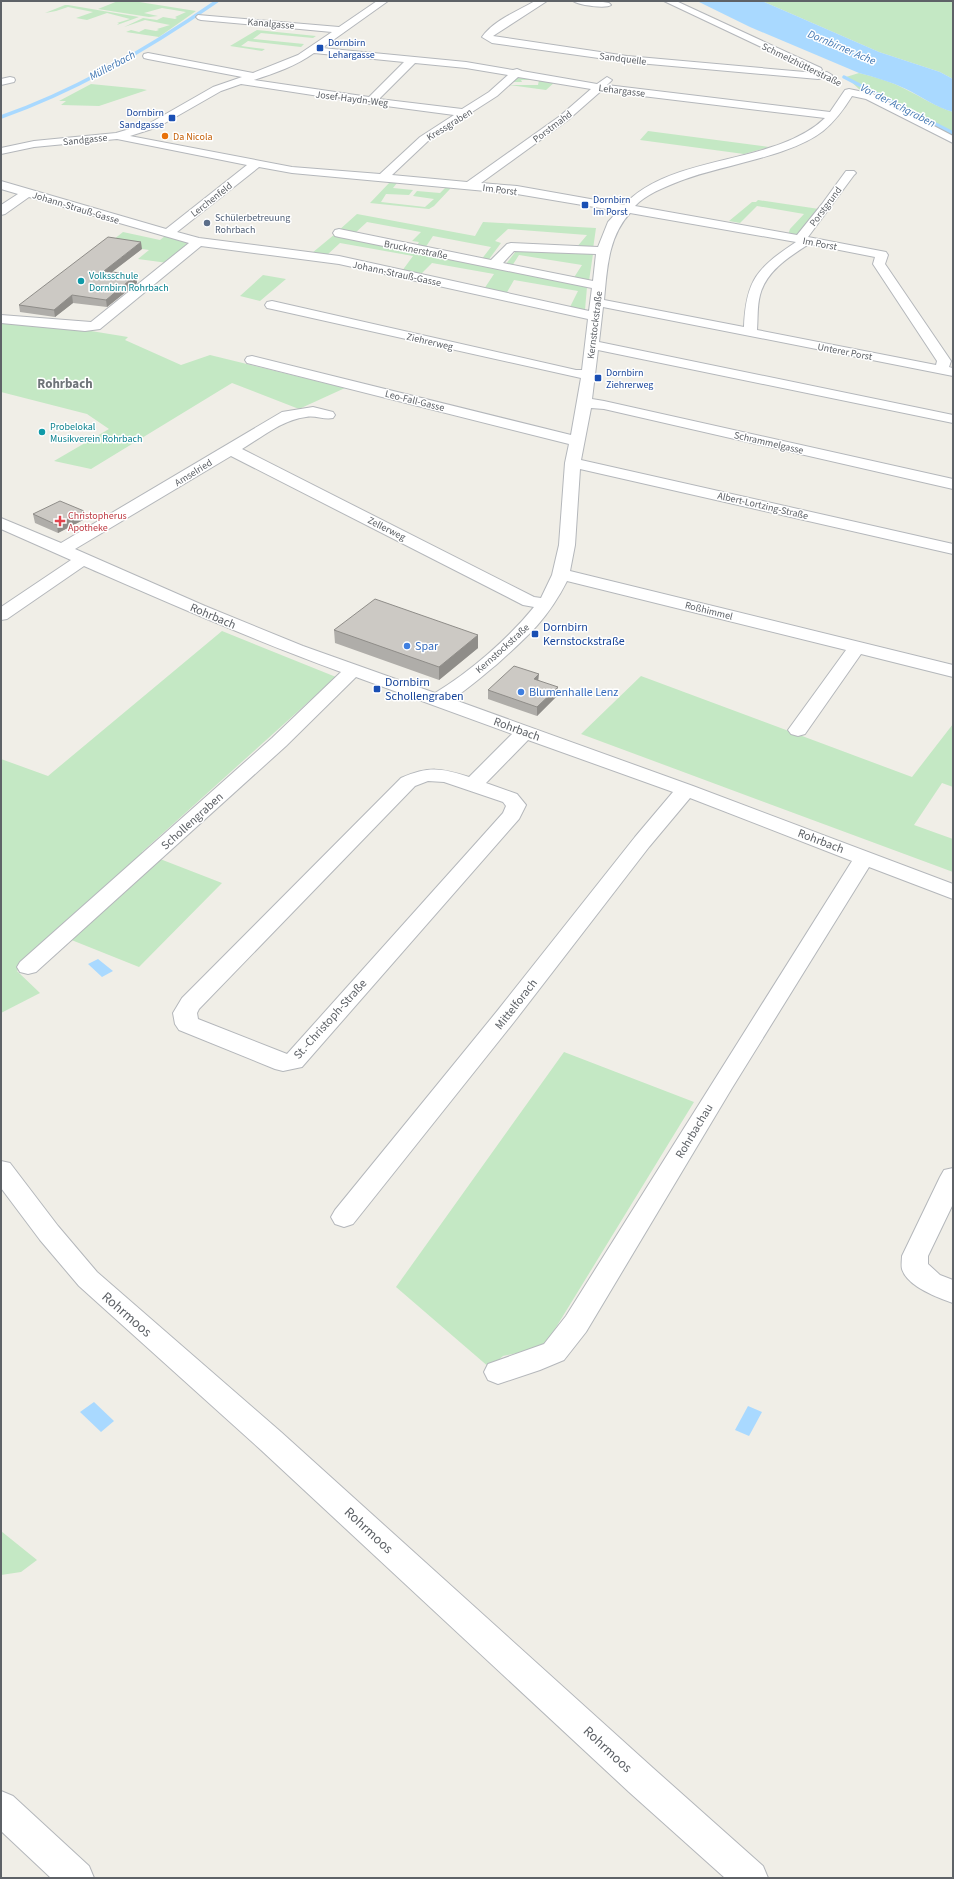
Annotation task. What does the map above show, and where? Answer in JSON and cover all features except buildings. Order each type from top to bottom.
[{"type":"street","name":"Sandgasse","points":[[1,151],[34,144],[117,136],[154,126],[210,92],[237,81],[288,64],[312,50],[383,1]]},
{"type":"street","name":"Sandquelle","points":[[542,1],[499,26],[488,34],[487,37],[492,40],[627,59],[818,76],[827,74]]},
{"type":"street","points":[[578,1],[606,5]]},
{"type":"street","name":"Schmelzhütterstraße","points":[[669,1],[827,74],[843,85],[869,96],[953,140]]},
{"type":"street","name":"Kanalgasse","points":[[201,17],[341,30]]},
{"type":"street","name":"Lehargasse","points":[[312,50],[413,59],[517,72],[598,87],[833,116]]},
{"type":"street","name":"Sandgasse","points":[[148,56],[253,76]]},
{"type":"street","points":[[371,101],[413,59]]},
{"type":"street","name":"Porstmahd","points":[[471,186],[564,118],[617,71],[627,59]]},
{"type":"street","name":"Kressgraben","points":[[383,178],[424,139],[467,113],[493,94],[517,72]]},
{"type":"street","name":"Josef-Haydn-Weg","points":[[237,81],[371,101],[467,113]]},
{"type":"street","name":"Kernstockstraße","points":[[438,700],[459,687],[524,630],[546,604],[561,575],[567,544],[573,463],[584,403],[603,251],[608,233],[624,208],[657,187],[685,175],[787,146],[813,133],[833,116],[843,85]]},
{"type":"street","name":"Im Porst","points":[[117,136],[256,164],[299,171],[517,190],[882,255]]},
{"type":"street","name":"Lerchenfeld","points":[[167,234],[256,164]]},
{"type":"street","name":"Porstgrund","points":[[804,240],[850,173]]},
{"type":"street","name":"Johann-Strauß-Gasse","points":[[1,185],[198,242],[339,260],[596,309]]},
{"type":"street","points":[[1,211],[28,192]]},
{"type":"street","name":"Brucknerstraße","points":[[339,233],[599,286]]},
{"type":"street","points":[[750,333],[752,303],[759,281],[769,268],[804,240]]},
{"type":"street","points":[[1,319],[85,327],[96,326],[198,242]]},
{"type":"street","points":[[494,264],[511,247],[603,251]]},
{"type":"street","name":"Unterer Porst","points":[[596,309],[750,333],[947,371],[944,361],[880,264],[882,255]]},
{"type":"street","name":"Ziehrerweg","points":[[272,305],[576,374],[588,374]]},
{"type":"street","points":[[591,346],[610,347],[657,356],[953,419]]},
{"type":"street","name":"Leo-Fall-Gasse","points":[[252,360],[577,441]]},
{"type":"street","name":"Schrammelgasse","points":[[584,403],[604,405],[953,484]]},
{"type":"street","name":"Amselried","points":[[62,550],[143,503],[287,415],[313,411],[328,415]]},
{"type":"street","name":"Zellerweg","points":[[229,450],[529,601],[546,604]]},
{"type":"street","name":"Albert-Lortzing-Straße","points":[[573,463],[953,549]]},
{"type":"street","name":"Rohrbach","points":[[4,527],[62,550],[249,631],[352,671],[438,700],[686,790],[953,892]]},
{"type":"street","points":[[1,615],[83,559]]},
{"type":"street","name":"Roßhimmel","points":[[561,575],[573,576],[953,671]]},
{"type":"street","points":[[798,730],[857,647]]},
{"type":"street","name":"Schollengraben","points":[[28,968],[279,742],[352,671]]},
{"type":"street","points":[[473,786],[525,732]]},
{"type":"street","name":"St.-Christoph-Straße","points":[[424,775],[446,776],[473,786],[510,798],[516,805],[512,815],[294,1060],[283,1063],[188,1024],[185,1013],[190,1004],[408,782],[424,775]]},
{"type":"street","name":"Mittelforach","points":[[344,1217],[506,1016],[642,842],[686,790]]},
{"type":"street","name":"Rohrbachau","points":[[498,1372],[530,1362],[554,1352],[576,1324],[720,1088],[864,858]]},
{"type":"street","name":"Rohrmoos","points":[[1,1170],[47,1231],[88,1279],[294,1462],[641,1780],[751,1878]]},
{"type":"street","points":[[953,1177],[915,1256],[915,1268],[931,1282],[953,1292]]},
{"type":"street","points":[[1,1808],[78,1878]]},
{"type":"green space","points":[[118,1],[133,1],[196,11],[159,37],[126,32],[131,30],[139,32],[145,29],[156,31],[159,30],[157,29],[170,25],[145,20],[124,27],[143,18],[157,20],[163,17],[175,19],[177,18],[175,17],[186,12],[162,8],[144,13],[158,16],[149,17],[98,9]]},
{"type":"green space","points":[[762,1],[953,1],[953,79],[940,72],[879,52]]},
{"type":"green space","points":[[65,5],[139,17],[117,25],[119,23],[117,23],[130,19],[107,13],[87,20],[76,18],[93,12],[68,7],[45,13]]},
{"type":"green space","points":[[257,30],[316,36],[313,38],[261,33],[253,39],[304,44],[301,47],[248,41],[241,46],[265,49],[262,51],[230,46]]},
{"type":"green space","points":[[859,73],[896,85],[953,112],[953,136],[880,96],[860,90],[846,77]]},
{"type":"green space","points":[[518,77],[556,81],[546,90],[509,85],[538,85],[539,80],[521,80],[522,82],[513,82]]},
{"type":"green space","points":[[91,84],[147,90],[99,106],[61,105],[66,101],[59,101]]},
{"type":"green space","points":[[648,131],[769,147],[744,154],[640,140]]},
{"type":"green space","points":[[390,182],[397,183],[393,188],[413,190],[409,195],[386,194],[381,202],[425,207],[434,199],[413,196],[417,191],[440,193],[447,186],[450,187],[450,189],[434,206],[429,209],[370,203]]},
{"type":"green space","points":[[758,200],[819,209],[798,234],[788,235],[790,229],[804,214],[757,206],[740,223],[729,221],[752,202],[756,202]]},
{"type":"green space","points":[[357,214],[475,236],[483,222],[596,228],[593,249],[576,248],[587,235],[508,229],[495,241],[501,243],[487,262],[481,260],[491,247],[433,236],[425,248],[416,247],[419,242],[412,241],[421,232],[367,222],[354,234],[338,231]]},
{"type":"green space","points":[[123,232],[160,240],[165,236],[193,244],[168,263],[138,259],[149,250],[108,244]]},
{"type":"green space","points":[[335,234],[587,287],[585,310],[570,307],[578,291],[514,280],[506,294],[484,289],[494,274],[432,263],[420,275],[402,271],[413,256],[340,243],[327,255],[312,253]]},
{"type":"green space","points":[[516,251],[593,254],[589,281],[573,279],[582,265],[519,255],[512,266],[506,264]]},
{"type":"green space","points":[[263,275],[286,279],[260,301],[240,296]]},
{"type":"green space","points":[[4,322],[91,331],[128,337],[125,340],[181,365],[210,355],[345,388],[299,409],[232,383],[91,469],[54,461],[109,429],[87,414],[1,392],[1,324]]},
{"type":"green space","points":[[222,631],[336,677],[142,852],[222,883],[139,967],[59,935],[17,971],[40,993],[1,1013],[1,759],[48,776]]},
{"type":"green space","points":[[641,676],[912,777],[953,724],[953,787],[942,783],[914,825],[953,839],[953,872],[581,734]]},
{"type":"green space","points":[[564,1052],[694,1102],[544,1347],[503,1356],[490,1368],[396,1287]]},
{"type":"green space","points":[[1,1531],[37,1560],[21,1572],[1,1575]]},
{"type":"water","name":"Dornbirner Ache","points":[[697,1],[762,1],[879,52],[940,72],[953,79],[953,112],[935,105],[900,86],[859,73],[750,27]]},
{"type":"water","points":[[98,959],[113,971],[102,977],[88,964]]},
{"type":"water","points":[[94,1402],[114,1421],[101,1432],[80,1412]]},
{"type":"water","points":[[748,1406],[762,1412],[749,1436],[735,1430]]},
{"type":"waterway","name":"Müllerbach","points":[[1,117],[86,81],[140,51],[217,1]]},
{"type":"waterway","name":"Vor der Achgraben","points":[[844,77],[953,133]]},
{"type":"place","name":"Dornbirn Lehargasse","points":[[320,48]]},
{"type":"place","name":"Dornbirn Sandgasse","points":[[172,118]]},
{"type":"place","name":"Da Nicola","points":[[165,136]]},
{"type":"place","name":"Dornbirn Im Porst","points":[[585,205]]},
{"type":"place","name":"Schülerbetreuung Rohrbach","points":[[207,223]]},
{"type":"place","name":"Volksschule Dornbirn Rohrbach","points":[[81,281]]},
{"type":"place","name":"Dornbirn Ziehrerweg","points":[[598,378]]},
{"type":"place","name":"Probelokal Musikverein Rohrbach","points":[[42,432]]},
{"type":"place","name":"Christopherus Apotheke","points":[[60,521]]},
{"type":"place","name":"Dornbirn Kernstockstraße","points":[[535,634]]},
{"type":"place","name":"Spar","points":[[407,646]]},
{"type":"place","name":"Dornbirn Schollengraben","points":[[377,689]]},
{"type":"place","name":"Blumenhalle Lenz","points":[[521,692]]},
{"type":"district","name":"Rohrbach","points":[[65,383]]}]
